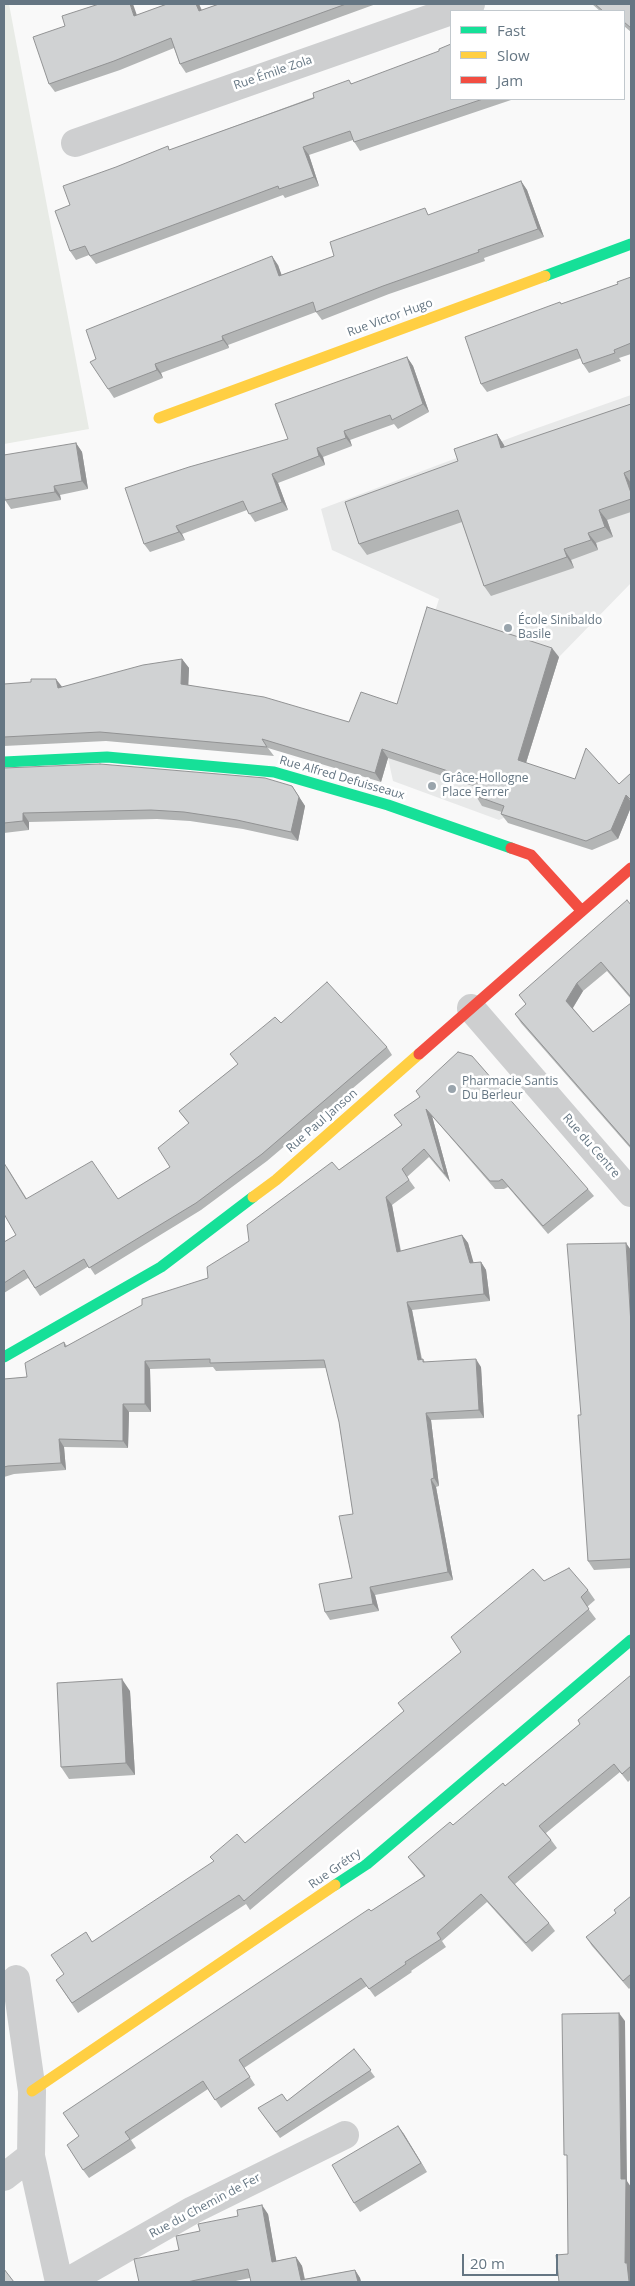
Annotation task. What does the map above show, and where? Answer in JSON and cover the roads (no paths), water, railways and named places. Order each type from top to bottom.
[{"type":"street","name":"Rue Émile Zola","points":[[454,10],[471,4]]},
{"type":"street","name":"Rue Émile Zola","points":[[76,143],[450,11]]},
{"type":"street","name":"Rue Victor Hugo","points":[[159,418],[631,244]]},
{"type":"street","name":"Rue Alfred Defuisseaux","points":[[4,762],[107,757],[274,772],[388,805],[532,855],[581,910]]},
{"type":"street","name":"Rue Paul Janson","points":[[4,1357],[161,1267],[276,1180],[631,868]]},
{"type":"street","name":"Rue du Centre","points":[[471,1008],[631,1193]]},
{"type":"street","name":"Rue Grétry","points":[[32,2091],[367,1864],[631,1640]]},
{"type":"street","points":[[16,1979],[32,2091],[31,2156],[59,2282]]},
{"type":"street","name":"Rue du Chemin de Fer","points":[[67,2282],[192,2210],[345,2135]]},
{"type":"street","points":[[4,2177],[31,2156]]},
{"type":"place","name":"École Sinibaldo Basile","points":[[508,628]]},
{"type":"place","name":"Grâce-Hollogne Place Ferrer","points":[[432,786]]},
{"type":"place","name":"Pharmacie Santis Du Berleur","points":[[452,1089]]}]
